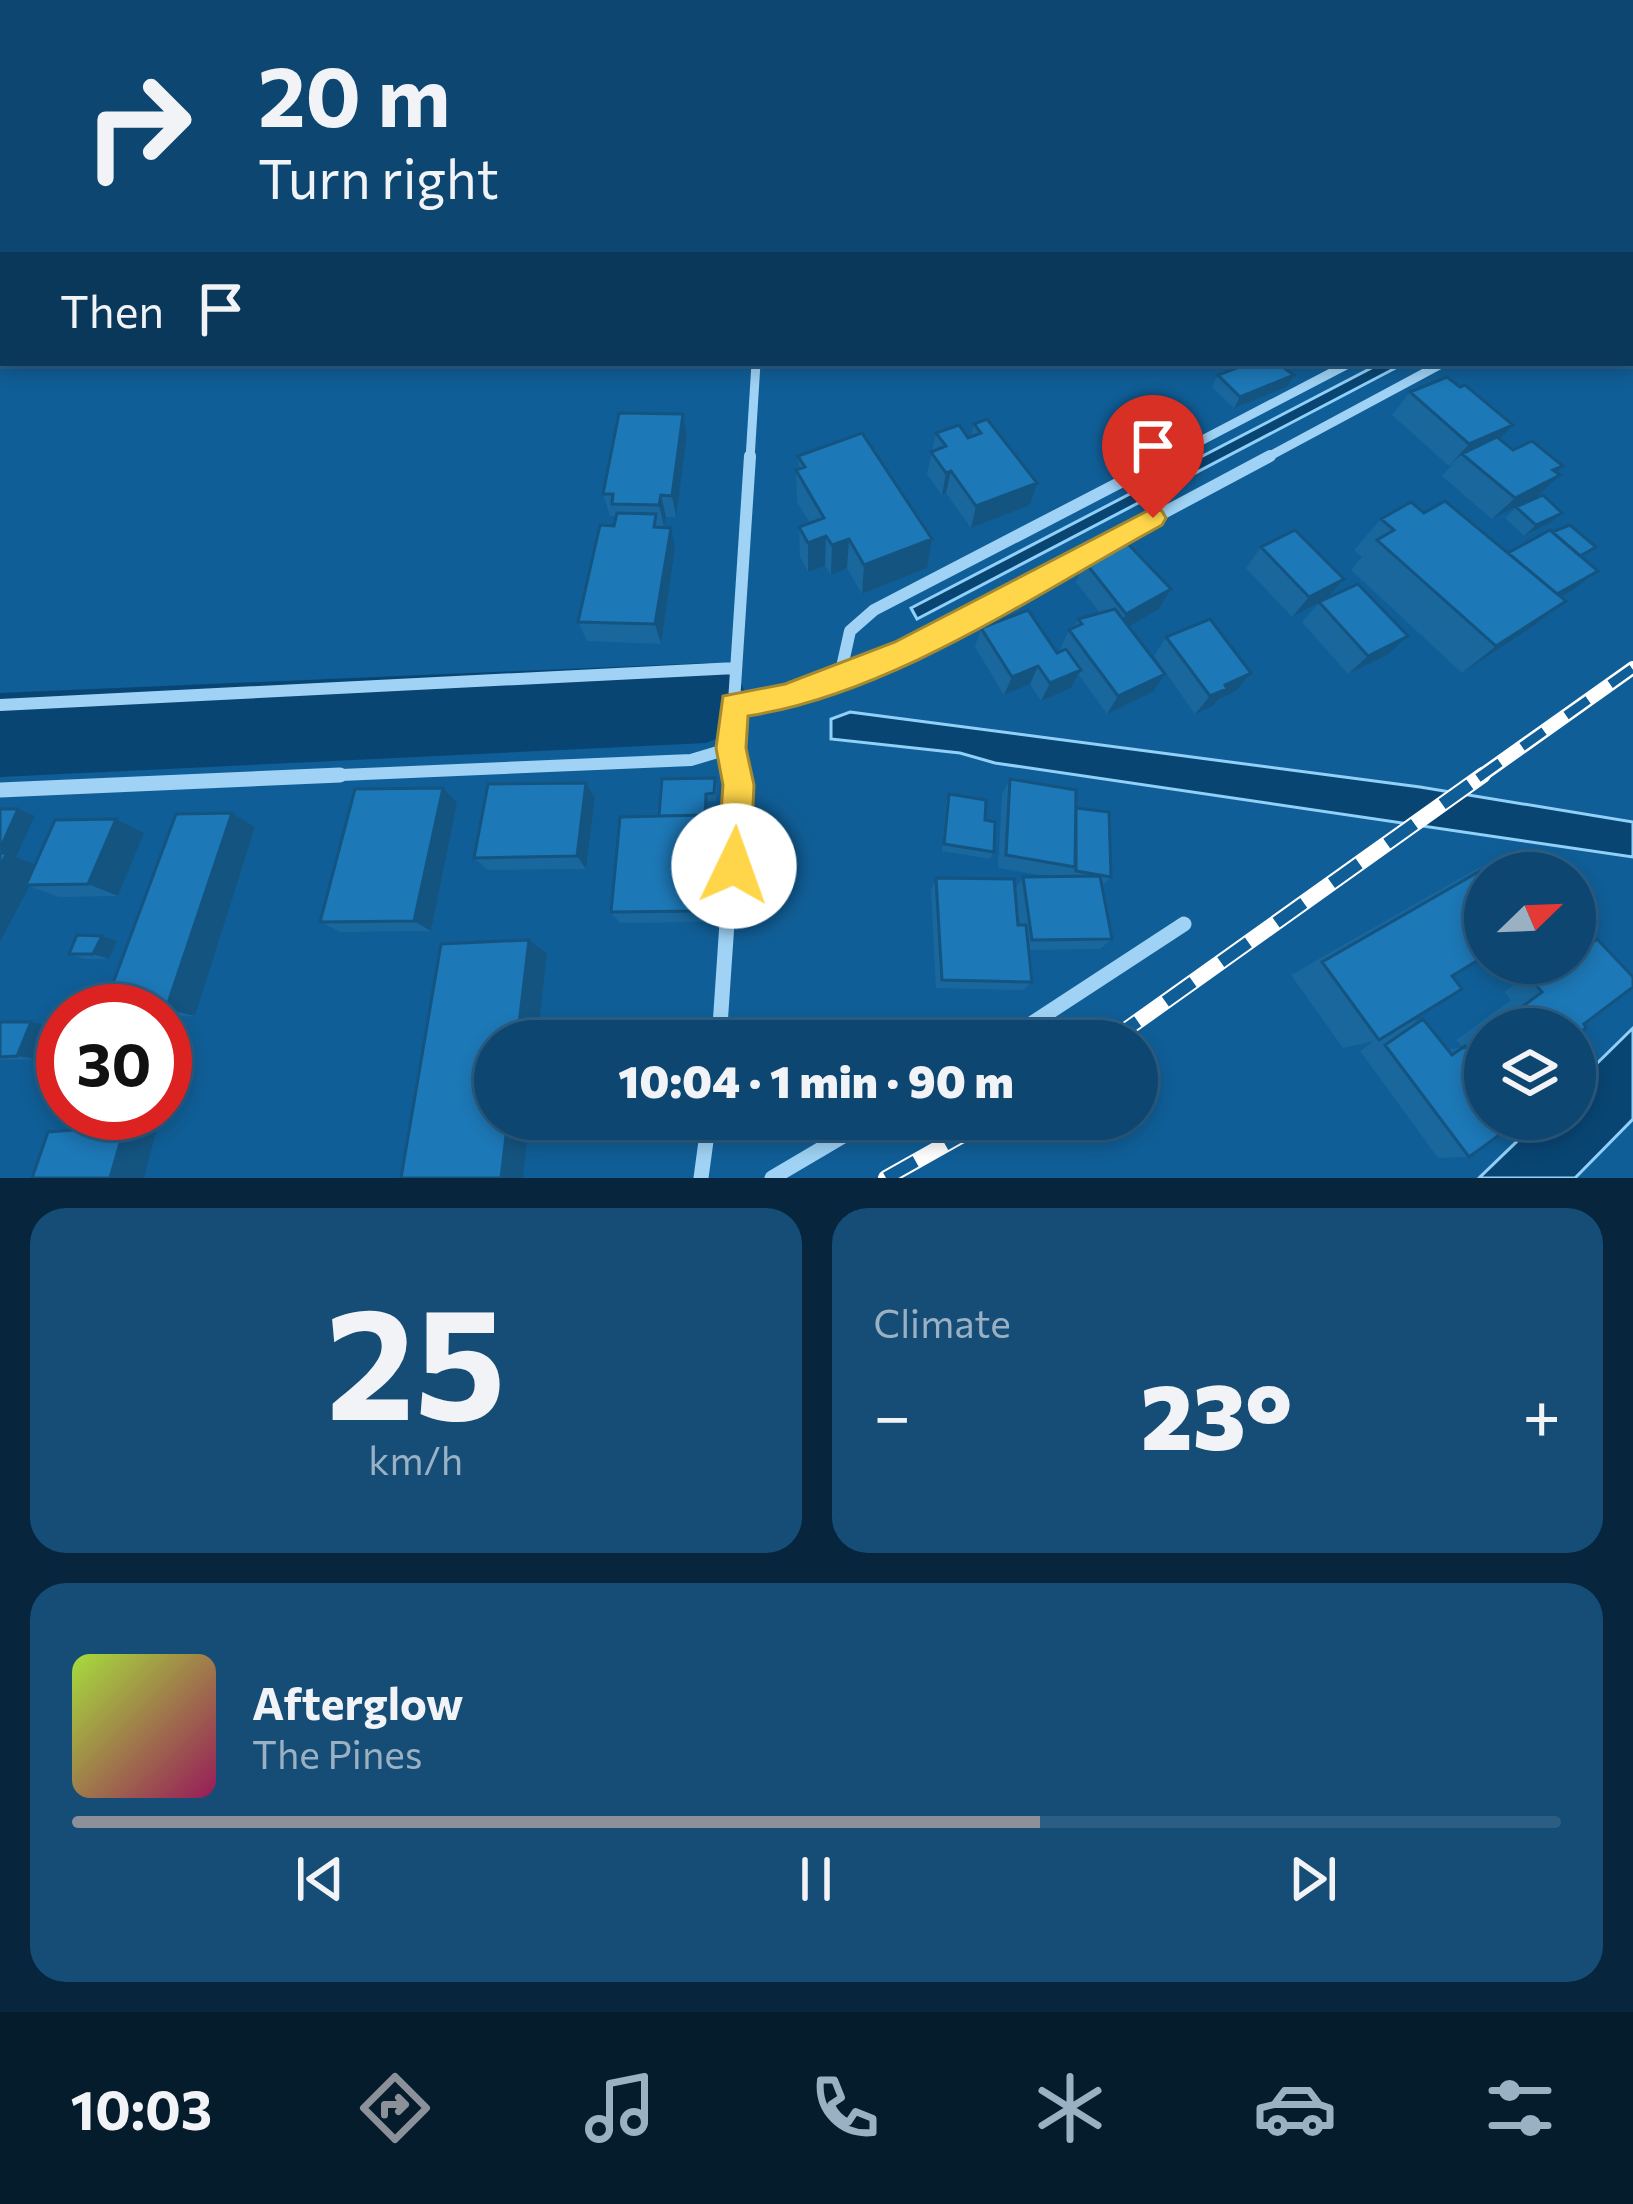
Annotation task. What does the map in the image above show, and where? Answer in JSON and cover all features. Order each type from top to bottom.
[{"type":"main road","points":[[320,0],[374,0]]},
{"type":"street","points":[[721,1020],[739,785],[731,748],[756,366]]},
{"type":"street","points":[[840,676],[850,631],[874,610],[1344,366]]},
{"type":"street","points":[[734,705],[785,697],[905,651],[1437,366]]},
{"type":"street","points":[[0,705],[736,668]]},
{"type":"street","points":[[0,790],[691,760],[731,748]]},
{"type":"street","points":[[1036,1020],[1184,924]]},
{"type":"street","points":[[701,1178],[706,1140]]},
{"type":"street","points":[[772,1178],[836,1140]]},
{"type":"water","points":[[1375,366],[1399,366],[917,619],[911,608]]},
{"type":"water","points":[[850,712],[1420,787],[1633,822],[1633,857],[995,763],[960,753],[831,739],[831,719]]},
{"type":"water","points":[[1633,1028],[1633,1119],[1575,1178],[1479,1178],[1518,1140],[1596,1140],[1596,1064]]},
{"type":"building","points":[[1242,366],[1281,366],[1294,375],[1240,397],[1218,375]]},
{"type":"building","points":[[1447,377],[1460,387],[1465,385],[1513,425],[1469,444],[1410,392]]},
{"type":"building","points":[[619,413],[683,414],[672,496],[661,495],[659,505],[612,504],[613,494],[603,494]]},
{"type":"building","points":[[987,419],[1037,483],[976,506],[931,452],[946,446],[936,433],[959,425],[968,438],[981,433],[974,424]]},
{"type":"building","points":[[862,433],[932,539],[864,565],[849,539],[832,545],[826,536],[808,543],[799,527],[824,518],[796,470],[805,467],[798,456]]},
{"type":"building","points":[[1497,437],[1513,450],[1532,441],[1563,466],[1553,470],[1560,475],[1515,498],[1462,454]]},
{"type":"building","points":[[1543,495],[1562,513],[1536,525],[1516,507]]},
{"type":"building","points":[[1445,501],[1566,601],[1496,646],[1377,540],[1394,530],[1381,519],[1411,502],[1424,513]]},
{"type":"building","points":[[617,513],[656,514],[654,527],[671,528],[655,624],[578,622],[600,525],[614,526]]},
{"type":"building","points":[[1570,525],[1596,547],[1580,556],[1552,532]]},
{"type":"building","points":[[1295,530],[1344,579],[1309,597],[1261,547]]},
{"type":"building","points":[[1550,530],[1598,571],[1557,594],[1508,553]]},
{"type":"building","points":[[1128,544],[1171,589],[1126,614],[1085,562]]},
{"type":"building","points":[[1358,584],[1408,636],[1368,656],[1319,602]]},
{"type":"building","points":[[1115,609],[1165,674],[1118,696],[1069,630],[1082,624],[1078,619]]},
{"type":"building","points":[[1028,610],[1057,653],[1066,649],[1081,670],[1050,683],[1038,666],[1012,677],[981,628]]},
{"type":"building","points":[[1210,619],[1251,673],[1210,696],[1166,637]]},
{"type":"building","points":[[715,778],[714,793],[706,794],[705,818],[659,816],[662,779]]},
{"type":"building","points":[[1010,779],[1076,790],[1075,867],[1006,855]]},
{"type":"building","points":[[586,783],[577,856],[474,858],[488,784]]},
{"type":"building","points":[[443,788],[414,921],[320,922],[355,789]]},
{"type":"building","points":[[949,794],[986,800],[985,820],[995,822],[994,852],[944,844]]},
{"type":"building","points":[[1076,808],[1109,812],[1111,877],[1076,871]]},
{"type":"building","points":[[0,809],[18,809],[0,849]]},
{"type":"building","points":[[232,813],[174,984],[113,984],[176,814]]},
{"type":"building","points":[[704,815],[699,911],[611,912],[620,817]]},
{"type":"building","points":[[116,819],[88,884],[26,885],[55,820]]},
{"type":"building","points":[[1100,876],[1112,939],[1032,940],[1023,877]]},
{"type":"building","points":[[936,878],[1014,879],[1018,925],[1026,925],[1032,982],[942,980]]},
{"type":"building","points":[[1464,880],[1464,969],[1452,976],[1462,989],[1379,1040],[1322,962]]},
{"type":"building","points":[[77,935],[102,936],[93,954],[69,954]]},
{"type":"building","points":[[529,940],[519,1020],[474,1020],[474,1140],[506,1140],[501,1178],[401,1178],[441,944]]},
{"type":"building","points":[[1596,940],[1633,977],[1633,987],[1596,1015],[1596,1008],[1520,1008],[1542,992],[1535,984],[1596,984]]},
{"type":"building","points":[[1423,1019],[1452,1055],[1464,1047],[1464,1140],[1492,1140],[1469,1157],[1385,1045]]},
{"type":"building","points":[[0,1022],[31,1022],[17,1056],[0,1057]]},
{"type":"building","points":[[45,1140],[121,1140],[110,1178],[32,1178]]},
{"type":"waterway","points":[[0,763],[704,728],[706,703]]},
{"type":"waterway","points":[[0,735],[706,703]]},
{"type":"railway","points":[[1478,778],[1633,668]]},
{"type":"railway","points":[[1139,1020],[1483,775]]},
{"type":"railway","points":[[886,1178],[954,1140]]},
{"type":"route","points":[[734,866],[739,785],[731,748],[734,705],[785,697],[905,651],[1153,518]]}]
